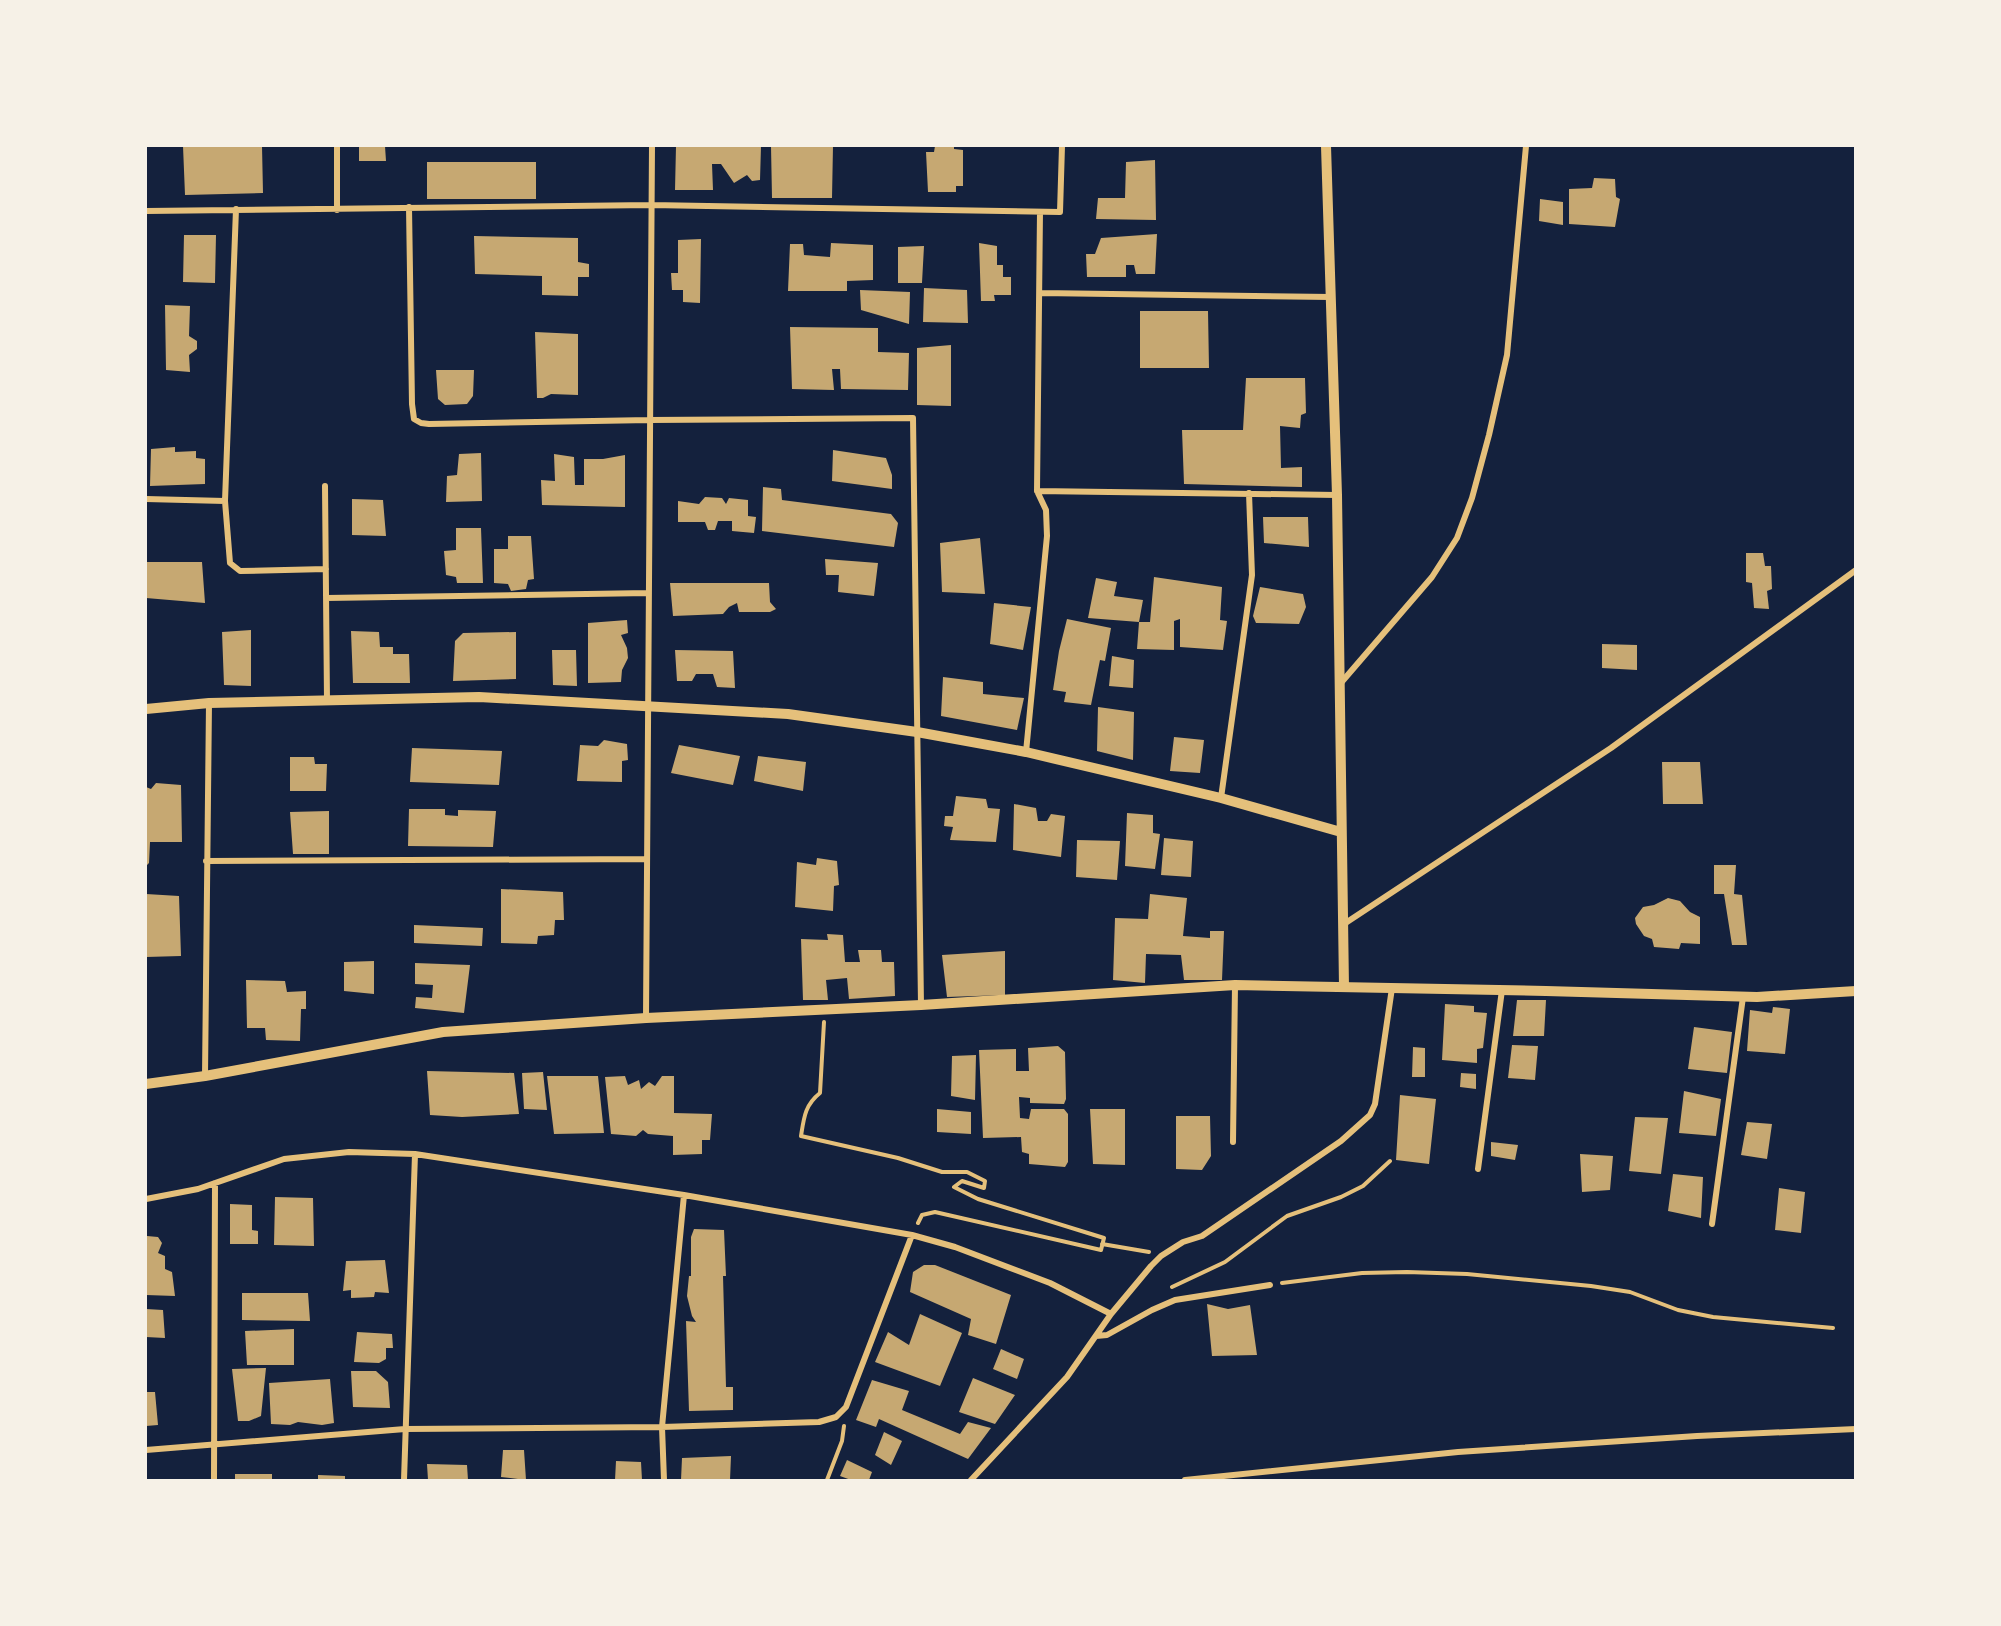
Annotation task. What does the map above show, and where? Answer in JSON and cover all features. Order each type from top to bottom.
[{"type":"street","points":[[337,146],[337,210]]},
{"type":"street","points":[[646,1018],[652,146]]},
{"type":"street","points":[[146,211],[651,205],[1060,212],[1062,146]]},
{"type":"street","points":[[1326,146],[1337,495],[1344,987]]},
{"type":"street","points":[[1340,684],[1432,578],[1457,538],[1472,498],[1490,435],[1507,355],[1526,146]]},
{"type":"street","points":[[409,207],[412,404],[414,418],[421,423],[913,418],[921,1005]]},
{"type":"street","points":[[236,209],[225,501],[229,556],[234,568],[240,572],[326,568]]},
{"type":"street","points":[[1026,752],[1047,536],[1046,510],[1037,491],[1040,212]]},
{"type":"street","points":[[1040,293],[1330,297]]},
{"type":"street","points":[[324,486],[327,700]]},
{"type":"street","points":[[1037,491],[1337,495]]},
{"type":"street","points":[[1221,798],[1252,575],[1249,493]]},
{"type":"street","points":[[146,499],[225,501]]},
{"type":"street","points":[[1344,924],[1611,748],[1856,570]]},
{"type":"street","points":[[326,598],[649,593]]},
{"type":"street","points":[[146,709],[209,703],[479,697],[788,714],[917,732],[1026,752],[1221,798],[1341,832]]},
{"type":"street","points":[[206,1076],[209,703]]},
{"type":"street","points":[[206,861],[647,859]]},
{"type":"street","points":[[1233,1142],[1235,985]]},
{"type":"street","points":[[146,1084],[206,1076],[442,1032],[646,1018],[921,1005],[1235,985],[1743,997],[1856,991]]},
{"type":"street","points":[[970,1480],[1067,1377],[1111,1314],[1161,1256],[1183,1242],[1202,1236],[1341,1141],[1370,1114],[1375,1104],[1392,988]]},
{"type":"street","points":[[1478,1169],[1502,990]]},
{"type":"street","points":[[1712,1224],[1743,997]]},
{"type":"street","points":[[146,1199],[198,1189],[284,1159],[349,1152],[415,1154],[684,1195],[912,1235],[955,1247],[1050,1283],[1111,1314]]},
{"type":"street","points":[[404,1480],[415,1154]]},
{"type":"street","points":[[214,1480],[215,1183]]},
{"type":"street","points":[[664,1480],[662,1427],[684,1195]]},
{"type":"street","points":[[146,1450],[405,1429],[662,1427],[819,1422],[836,1417],[846,1407],[912,1235]]},
{"type":"street","points":[[1096,1336],[1107,1335],[1175,1300],[1270,1285]]},
{"type":"street","points":[[1185,1480],[1458,1452],[1856,1429]]},
{"type":"path","points":[[825,1010],[820,1093],[810,1102],[804,1114],[801,1136],[898,1158],[942,1172],[967,1172],[985,1181],[984,1188],[962,1181],[954,1187],[978,1199],[1104,1238],[1101,1250],[935,1212],[922,1215],[912,1235]]},
{"type":"path","points":[[1164,1291],[1225,1262],[1287,1215],[1341,1197],[1363,1186],[1390,1161]]},
{"type":"path","points":[[1102,1244],[1161,1256]]},
{"type":"path","points":[[1270,1285],[1362,1274],[1407,1272],[1467,1274],[1592,1286],[1629,1292],[1678,1310],[1713,1317],[1833,1328]]},
{"type":"path","points":[[827,1480],[842,1441],[846,1407]]},
{"type":"building","points":[[183,146],[262,146],[263,193],[185,195]]},
{"type":"building","points":[[359,146],[385,146],[386,161],[359,161]]},
{"type":"building","points":[[676,146],[761,146],[760,180],[752,181],[747,175],[734,183],[721,164],[712,164],[713,190],[675,190]]},
{"type":"building","points":[[771,146],[833,146],[832,198],[772,198]]},
{"type":"building","points":[[935,146],[954,146],[954,149],[963,150],[963,186],[956,186],[956,192],[928,192],[926,152],[934,152]]},
{"type":"building","points":[[1155,160],[1156,220],[1096,219],[1098,198],[1125,198],[1126,162]]},
{"type":"building","points":[[427,162],[536,162],[536,199],[427,199]]},
{"type":"building","points":[[1594,178],[1615,179],[1616,197],[1620,199],[1615,227],[1569,224],[1569,189],[1592,188]]},
{"type":"building","points":[[1540,199],[1563,202],[1563,225],[1539,221]]},
{"type":"building","points":[[1157,234],[1155,274],[1136,274],[1134,265],[1126,265],[1126,277],[1087,277],[1086,254],[1095,254],[1101,238]]},
{"type":"building","points":[[184,235],[216,235],[215,283],[183,282]]},
{"type":"building","points":[[474,236],[578,238],[578,262],[589,264],[589,277],[578,277],[578,296],[542,295],[542,276],[475,274]]},
{"type":"building","points":[[701,239],[700,303],[683,302],[683,290],[672,290],[671,273],[678,273],[678,240]]},
{"type":"building","points":[[831,243],[873,245],[873,280],[847,281],[847,291],[788,291],[790,244],[803,244],[804,255],[830,257]]},
{"type":"building","points":[[979,243],[997,246],[997,265],[1003,265],[1003,277],[1011,277],[1011,295],[994,295],[995,301],[981,301]]},
{"type":"building","points":[[924,246],[922,283],[898,283],[898,247]]},
{"type":"building","points":[[924,288],[967,290],[968,323],[923,322]]},
{"type":"building","points":[[860,290],[910,292],[909,324],[861,310]]},
{"type":"building","points":[[165,305],[190,306],[189,336],[197,341],[197,349],[189,355],[190,372],[166,370]]},
{"type":"building","points":[[1140,311],[1208,311],[1209,368],[1140,368]]},
{"type":"building","points":[[790,327],[878,328],[878,352],[909,353],[908,390],[841,389],[840,369],[832,369],[834,390],[792,389]]},
{"type":"building","points":[[535,332],[578,334],[578,395],[551,394],[537,398]]},
{"type":"building","points":[[951,345],[951,406],[917,405],[917,348]]},
{"type":"building","points":[[436,370],[474,370],[473,396],[467,404],[445,405],[438,399]]},
{"type":"building","points":[[1246,378],[1305,378],[1306,413],[1301,415],[1300,428],[1280,426],[1281,468],[1302,467],[1302,487],[1184,484],[1182,430],[1243,430]]},
{"type":"building","points":[[175,447],[175,452],[196,451],[196,458],[205,459],[205,484],[150,486],[151,449]]},
{"type":"building","points":[[833,450],[886,458],[892,475],[892,489],[832,481]]},
{"type":"building","points":[[481,453],[482,501],[446,502],[447,476],[457,475],[459,454]]},
{"type":"building","points":[[554,454],[574,457],[575,485],[584,485],[584,459],[603,459],[625,455],[625,507],[542,505],[541,480],[555,481]]},
{"type":"building","points":[[763,487],[781,489],[782,500],[891,514],[898,523],[894,547],[762,531]]},
{"type":"building","points":[[705,497],[722,498],[726,504],[729,498],[748,500],[748,516],[756,517],[754,533],[732,531],[732,521],[718,521],[715,530],[708,530],[705,522],[678,522],[678,501],[699,504]]},
{"type":"building","points":[[352,499],[383,500],[386,536],[352,535]]},
{"type":"building","points":[[1263,517],[1308,517],[1309,547],[1264,543]]},
{"type":"building","points":[[456,528],[481,528],[483,583],[457,583],[456,577],[446,575],[444,551],[456,550]]},
{"type":"building","points":[[508,536],[531,536],[534,579],[528,580],[526,589],[511,591],[508,584],[494,583],[494,549],[508,549]]},
{"type":"building","points":[[980,538],[985,594],[942,592],[940,543]]},
{"type":"building","points":[[1746,553],[1763,553],[1765,566],[1771,566],[1772,589],[1767,591],[1769,609],[1754,608],[1752,583],[1746,582]]},
{"type":"building","points":[[825,559],[878,563],[874,596],[838,592],[839,575],[826,575]]},
{"type":"building","points":[[146,562],[202,562],[205,603],[146,598]]},
{"type":"building","points":[[1154,577],[1222,587],[1220,620],[1227,621],[1223,650],[1180,647],[1180,619],[1174,621],[1174,650],[1137,649],[1139,622],[1150,622]]},
{"type":"building","points":[[1096,578],[1117,582],[1114,596],[1143,600],[1139,622],[1088,618]]},
{"type":"building","points":[[670,583],[769,583],[770,602],[776,609],[770,612],[739,612],[737,603],[723,614],[673,616]]},
{"type":"building","points":[[1260,587],[1303,594],[1306,607],[1299,624],[1256,623],[1253,616]]},
{"type":"building","points":[[994,603],[1031,607],[1023,650],[990,644]]},
{"type":"building","points":[[1067,619],[1111,628],[1105,661],[1100,660],[1091,705],[1064,702],[1066,692],[1053,690]]},
{"type":"building","points":[[627,620],[628,633],[621,635],[627,648],[628,658],[622,670],[621,682],[588,683],[588,623]]},
{"type":"building","points":[[251,630],[251,686],[224,685],[222,632]]},
{"type":"building","points":[[351,631],[379,632],[380,647],[393,647],[393,654],[409,654],[410,683],[353,683]]},
{"type":"building","points":[[516,632],[516,679],[453,681],[455,641],[463,633]]},
{"type":"building","points":[[1602,644],[1637,645],[1637,670],[1602,668]]},
{"type":"building","points":[[552,650],[576,650],[577,686],[553,685]]},
{"type":"building","points":[[675,650],[733,651],[735,688],[717,687],[713,674],[696,674],[692,681],[677,681]]},
{"type":"building","points":[[1112,656],[1134,660],[1133,688],[1109,686]]},
{"type":"building","points":[[943,677],[983,682],[983,694],[1024,698],[1017,730],[941,716]]},
{"type":"building","points":[[1098,707],[1134,712],[1133,760],[1097,751]]},
{"type":"building","points":[[1174,737],[1204,740],[1200,773],[1170,771]]},
{"type":"building","points":[[604,740],[627,744],[628,760],[622,761],[622,782],[577,781],[580,745],[598,746]]},
{"type":"building","points":[[679,745],[740,756],[733,785],[671,773]]},
{"type":"building","points":[[412,748],[502,751],[499,785],[410,782]]},
{"type":"building","points":[[758,756],[806,762],[803,791],[754,781]]},
{"type":"building","points":[[290,757],[314,757],[315,764],[327,764],[326,791],[290,791]]},
{"type":"building","points":[[1662,762],[1700,762],[1703,804],[1663,804]]},
{"type":"building","points":[[156,783],[181,785],[182,842],[150,842],[149,863],[146,866],[146,787],[151,789]]},
{"type":"building","points":[[956,796],[986,799],[988,808],[1000,809],[996,842],[950,840],[953,827],[944,826],[945,816],[953,816]]},
{"type":"building","points":[[1014,804],[1036,808],[1038,821],[1047,821],[1051,814],[1065,816],[1061,857],[1013,850]]},
{"type":"building","points":[[409,809],[445,809],[445,815],[458,816],[458,810],[496,811],[493,847],[408,846]]},
{"type":"building","points":[[329,811],[329,854],[293,854],[290,812]]},
{"type":"building","points":[[1127,813],[1153,815],[1153,833],[1160,834],[1155,869],[1125,866]]},
{"type":"building","points":[[1164,838],[1193,841],[1191,877],[1161,875]]},
{"type":"building","points":[[1077,840],[1120,841],[1117,880],[1076,877]]},
{"type":"building","points":[[817,858],[837,861],[839,885],[834,886],[833,911],[795,907],[797,862],[816,865]]},
{"type":"building","points":[[1714,865],[1736,865],[1734,894],[1742,895],[1747,945],[1732,945],[1724,894],[1714,894]]},
{"type":"building","points":[[501,889],[563,892],[564,920],[555,920],[554,935],[538,936],[537,944],[501,943]]},
{"type":"building","points":[[146,894],[179,896],[181,956],[146,957]]},
{"type":"building","points":[[1150,894],[1187,898],[1183,936],[1210,938],[1210,931],[1224,931],[1222,980],[1184,980],[1181,955],[1146,954],[1145,983],[1113,980],[1115,918],[1148,919]]},
{"type":"building","points":[[1668,898],[1680,901],[1690,912],[1700,917],[1700,944],[1681,943],[1679,949],[1654,947],[1652,939],[1644,936],[1635,918],[1643,907],[1654,905]]},
{"type":"building","points":[[414,925],[483,928],[482,946],[414,943]]},
{"type":"building","points":[[827,934],[843,935],[845,962],[860,962],[858,950],[881,950],[882,962],[894,962],[895,996],[849,999],[847,978],[826,980],[828,1000],[803,1000],[801,939],[828,940]]},
{"type":"building","points":[[1005,951],[1005,995],[947,997],[942,955]]},
{"type":"building","points":[[374,961],[374,994],[344,991],[344,962]]},
{"type":"building","points":[[415,963],[470,965],[464,1013],[415,1008],[416,997],[432,998],[433,985],[415,984]]},
{"type":"building","points":[[246,980],[285,981],[287,992],[306,991],[306,1009],[301,1009],[300,1041],[266,1040],[265,1028],[247,1028]]},
{"type":"building","points":[[1517,1000],[1546,1000],[1544,1036],[1513,1036]]},
{"type":"building","points":[[1445,1004],[1474,1006],[1474,1012],[1487,1013],[1483,1048],[1477,1049],[1477,1063],[1442,1060]]},
{"type":"building","points":[[1773,1007],[1790,1009],[1785,1054],[1747,1051],[1750,1010],[1772,1013]]},
{"type":"building","points":[[1694,1027],[1732,1032],[1727,1073],[1688,1069]]},
{"type":"building","points":[[1512,1045],[1538,1046],[1535,1080],[1508,1078]]},
{"type":"building","points":[[1058,1046],[1065,1052],[1066,1099],[1064,1104],[1030,1103],[1030,1098],[1019,1097],[1020,1118],[1029,1119],[1031,1109],[1064,1109],[1068,1114],[1068,1162],[1065,1167],[1029,1164],[1029,1154],[1022,1152],[1021,1137],[983,1138],[979,1050],[1016,1049],[1016,1071],[1029,1071],[1028,1048]]},
{"type":"building","points":[[1413,1047],[1425,1048],[1425,1077],[1412,1077]]},
{"type":"building","points":[[976,1055],[975,1100],[951,1096],[952,1056]]},
{"type":"building","points":[[427,1071],[514,1073],[519,1114],[462,1117],[430,1115]]},
{"type":"building","points":[[543,1072],[547,1110],[524,1109],[522,1073]]},
{"type":"building","points":[[1461,1073],[1476,1074],[1476,1089],[1460,1087]]},
{"type":"building","points":[[547,1076],[598,1076],[604,1133],[554,1134]]},
{"type":"building","points":[[625,1076],[628,1085],[639,1080],[641,1089],[649,1082],[655,1086],[662,1076],[674,1076],[674,1113],[712,1114],[710,1140],[702,1140],[702,1154],[673,1155],[673,1136],[648,1134],[643,1130],[636,1136],[611,1134],[605,1077]]},
{"type":"building","points":[[1684,1091],[1721,1099],[1716,1136],[1679,1133]]},
{"type":"building","points":[[1400,1095],[1436,1099],[1429,1164],[1396,1160]]},
{"type":"building","points":[[937,1109],[971,1112],[971,1134],[937,1132]]},
{"type":"building","points":[[1090,1109],[1125,1109],[1125,1165],[1093,1164]]},
{"type":"building","points":[[1176,1116],[1210,1116],[1211,1156],[1202,1170],[1176,1169]]},
{"type":"building","points":[[1635,1117],[1668,1118],[1661,1174],[1629,1171]]},
{"type":"building","points":[[1747,1122],[1772,1124],[1767,1159],[1741,1155]]},
{"type":"building","points":[[1491,1142],[1518,1145],[1515,1160],[1491,1156]]},
{"type":"building","points":[[1580,1154],[1613,1156],[1610,1190],[1582,1192]]},
{"type":"building","points":[[1673,1174],[1703,1177],[1701,1218],[1668,1211]]},
{"type":"building","points":[[1779,1188],[1805,1192],[1801,1233],[1775,1230]]},
{"type":"building","points":[[275,1197],[313,1198],[314,1246],[274,1245]]},
{"type":"building","points":[[230,1204],[252,1205],[252,1230],[258,1231],[258,1244],[230,1244]]},
{"type":"building","points":[[694,1229],[724,1230],[726,1387],[733,1387],[733,1410],[689,1411],[686,1321],[696,1322],[692,1316],[687,1296],[689,1276],[691,1276],[691,1237]]},
{"type":"building","points":[[146,1232],[147,1236],[158,1237],[162,1243],[158,1253],[165,1256],[165,1269],[172,1272],[175,1296],[146,1295]]},
{"type":"building","points":[[385,1260],[389,1293],[375,1292],[374,1297],[351,1298],[351,1290],[343,1291],[346,1261]]},
{"type":"building","points":[[924,1265],[935,1265],[1011,1295],[996,1344],[968,1335],[971,1319],[910,1292],[913,1272]]},
{"type":"building","points":[[242,1293],[308,1293],[310,1321],[242,1320]]},
{"type":"building","points":[[1207,1304],[1228,1309],[1250,1305],[1257,1355],[1212,1356]]},
{"type":"building","points":[[146,1309],[163,1310],[165,1338],[146,1337]]},
{"type":"building","points":[[920,1314],[962,1333],[940,1386],[875,1362],[888,1332],[909,1345]]},
{"type":"building","points":[[294,1329],[294,1365],[247,1365],[245,1331]]},
{"type":"building","points":[[357,1332],[392,1334],[393,1348],[386,1348],[386,1359],[379,1363],[354,1362]]},
{"type":"building","points":[[1001,1349],[1024,1359],[1017,1379],[993,1369]]},
{"type":"building","points":[[266,1368],[261,1416],[249,1421],[238,1421],[232,1369]]},
{"type":"building","points":[[351,1371],[376,1371],[388,1382],[390,1408],[353,1407]]},
{"type":"building","points":[[973,1378],[1015,1395],[995,1424],[959,1412]]},
{"type":"building","points":[[330,1379],[334,1423],[322,1425],[298,1422],[290,1425],[271,1424],[269,1383]]},
{"type":"building","points":[[872,1380],[909,1391],[902,1410],[960,1434],[968,1422],[991,1428],[968,1459],[879,1419],[876,1427],[856,1420]]},
{"type":"building","points":[[146,1392],[155,1392],[158,1425],[146,1426]]},
{"type":"building","points":[[884,1432],[902,1441],[891,1465],[875,1455]]},
{"type":"building","points":[[503,1450],[524,1450],[526,1480],[501,1477]]},
{"type":"building","points":[[731,1456],[730,1480],[681,1480],[682,1458]]},
{"type":"building","points":[[847,1460],[872,1472],[869,1480],[851,1480],[840,1476]]},
{"type":"building","points":[[616,1461],[641,1462],[642,1480],[615,1480]]},
{"type":"building","points":[[427,1464],[467,1465],[468,1480],[428,1480]]},
{"type":"building","points":[[235,1474],[272,1474],[272,1480],[235,1480]]},
{"type":"building","points":[[318,1475],[345,1476],[345,1480],[318,1480]]}]
